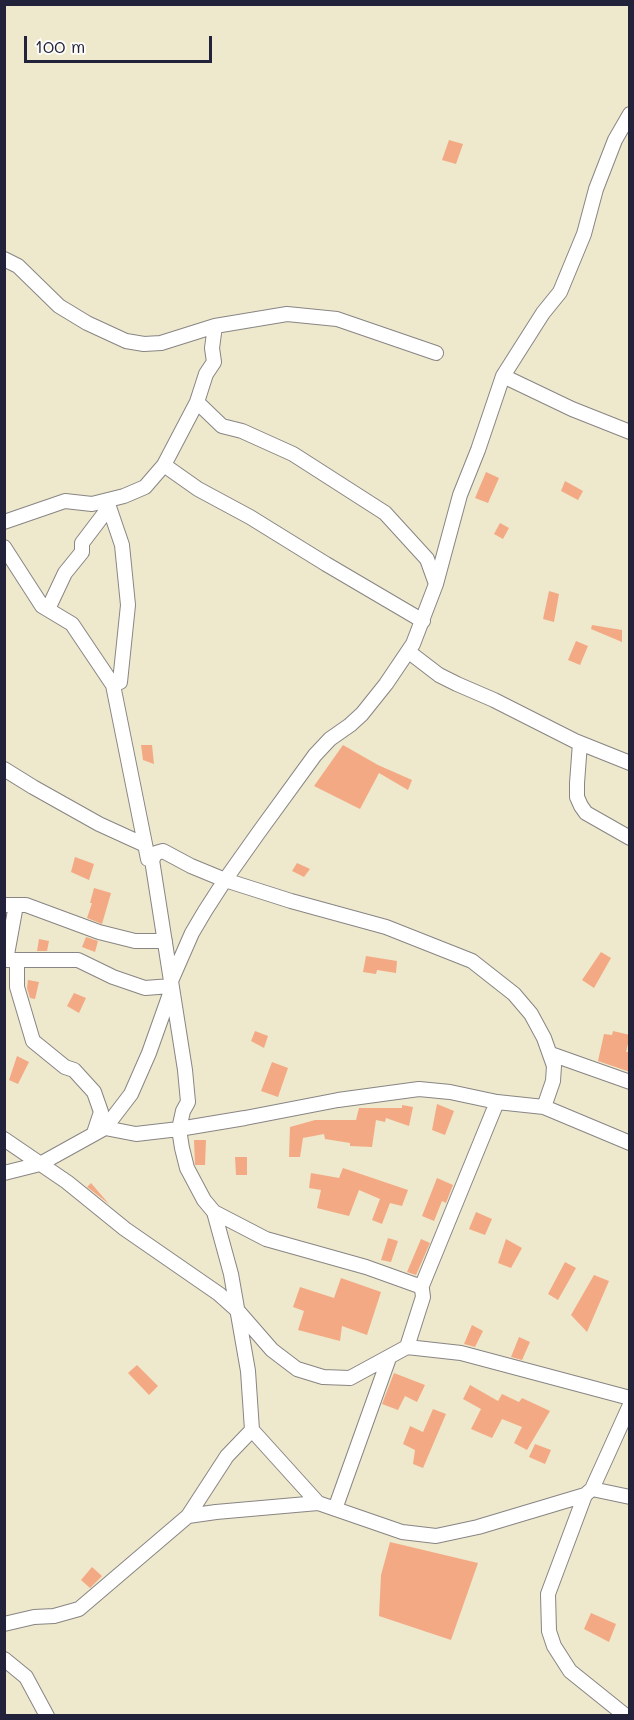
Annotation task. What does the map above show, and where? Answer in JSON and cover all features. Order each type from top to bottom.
[{"type":"street","points":[[4,1173],[40,1164],[100,1131],[131,1094],[149,1053],[171,986],[192,933],[225,880],[315,755],[330,739],[362,714],[409,652],[436,584],[460,495],[503,376],[543,313],[560,292],[584,234],[596,189],[615,140],[630,114]]},
{"type":"street","points":[[4,260],[18,266],[59,306],[126,341],[144,344],[161,343],[215,326],[287,314],[338,319],[436,353]]},
{"type":"street","points":[[4,522],[65,501],[92,504],[124,496],[145,487],[164,465],[197,402],[206,374],[214,362],[212,348],[215,326]]},
{"type":"street","points":[[503,376],[572,409],[630,432]]},
{"type":"street","points":[[197,402],[222,426],[242,431],[293,454],[385,513],[427,559],[436,584]]},
{"type":"street","points":[[164,465],[198,489],[250,517],[423,621]]},
{"type":"street","points":[[48,609],[65,573],[82,552],[82,543],[104,514],[107,501]]},
{"type":"street","points":[[107,501],[122,545],[128,605],[120,682],[113,685]]},
{"type":"street","points":[[4,547],[42,606],[72,624],[113,685],[145,846],[148,859],[152,860]]},
{"type":"street","points":[[409,652],[439,675],[580,743],[630,763]]},
{"type":"street","points":[[580,743],[577,783],[577,797],[580,806],[585,813],[630,837]]},
{"type":"street","points":[[4,769],[11,771],[33,788],[145,846]]},
{"type":"street","points":[[421,1288],[414,1283],[376,1270],[266,1239],[214,1212],[204,1200],[187,1168],[179,1129],[183,1111],[188,1102],[152,860],[156,853],[163,851],[225,880],[386,927],[472,961],[514,994],[531,1014],[551,1054],[554,1066],[553,1081],[544,1107]]},
{"type":"street","points":[[100,1131],[101,1112],[94,1092],[74,1070],[65,1067],[33,1041],[9,960],[10,905],[26,905],[99,932],[135,941],[165,941]]},
{"type":"street","points":[[9,960],[78,960],[113,977],[145,988],[171,986]]},
{"type":"street","points":[[551,1054],[630,1082]]},
{"type":"street","points":[[100,1131],[136,1134],[179,1129],[338,1100],[418,1089],[544,1107],[630,1143]]},
{"type":"street","points":[[407,1347],[423,1297],[421,1288],[497,1102]]},
{"type":"street","points":[[4,1139],[67,1182],[126,1229],[219,1294],[238,1311],[272,1350],[297,1369],[308,1374],[350,1378],[407,1347],[461,1353],[630,1398]]},
{"type":"street","points":[[214,1212],[238,1311],[248,1371],[252,1430],[318,1503]]},
{"type":"street","points":[[335,1509],[389,1358]]},
{"type":"street","points":[[626,1716],[570,1671],[557,1653],[549,1631],[548,1594],[588,1492],[630,1405]]},
{"type":"street","points":[[4,1624],[34,1617],[54,1616],[79,1609],[188,1516],[227,1456],[252,1430]]},
{"type":"street","points":[[188,1516],[318,1503],[402,1532],[436,1536],[478,1527],[588,1492],[630,1497]]},
{"type":"street","points":[[4,1659],[26,1677],[47,1716]]},
{"type":"building","points":[[449,140],[463,144],[456,164],[442,160]]},
{"type":"building","points":[[486,472],[499,478],[488,503],[475,498]]},
{"type":"building","points":[[565,481],[583,491],[578,500],[561,491]]},
{"type":"building","points":[[500,523],[509,528],[503,539],[494,534]]},
{"type":"building","points":[[549,591],[559,594],[554,622],[543,619]]},
{"type":"building","points":[[592,625],[622,630],[622,642],[591,629]]},
{"type":"building","points":[[576,641],[588,646],[580,665],[568,660]]},
{"type":"building","points":[[141,745],[152,745],[154,764],[143,760]]},
{"type":"building","points":[[343,745],[378,765],[412,780],[408,790],[379,773],[360,809],[314,786]]},
{"type":"building","points":[[75,857],[94,864],[89,880],[71,872]]},
{"type":"building","points":[[297,863],[310,869],[304,877],[292,871]]},
{"type":"building","points":[[94,888],[111,893],[102,924],[87,918]]},
{"type":"building","points":[[86,937],[98,941],[95,952],[82,947]]},
{"type":"building","points":[[39,939],[49,941],[47,951],[37,951]]},
{"type":"building","points":[[601,952],[611,958],[594,988],[582,980]]},
{"type":"building","points":[[366,956],[397,961],[396,973],[377,970],[376,974],[363,972]]},
{"type":"building","points":[[28,980],[39,982],[35,999],[30,998],[27,988]]},
{"type":"building","points":[[74,993],[86,998],[79,1013],[67,1006]]},
{"type":"building","points":[[255,1031],[268,1036],[264,1048],[251,1041]]},
{"type":"building","points":[[613,1031],[630,1035],[626,1052],[630,1052],[630,1072],[598,1061],[604,1034],[612,1035]]},
{"type":"building","points":[[17,1056],[29,1062],[18,1084],[9,1080]]},
{"type":"building","points":[[272,1062],[288,1068],[278,1097],[261,1091]]},
{"type":"building","points":[[437,1104],[454,1111],[445,1135],[432,1130]]},
{"type":"building","points":[[402,1105],[413,1107],[409,1126],[386,1118],[385,1122],[376,1120],[372,1147],[350,1146],[350,1143],[325,1139],[324,1134],[303,1138],[300,1157],[289,1157],[290,1127],[315,1120],[356,1120],[359,1108],[402,1108]]},
{"type":"building","points":[[194,1140],[206,1140],[205,1165],[195,1165]]},
{"type":"building","points":[[235,1157],[247,1157],[247,1175],[236,1175]]},
{"type":"building","points":[[343,1168],[408,1190],[402,1206],[390,1203],[382,1224],[372,1220],[380,1199],[359,1190],[349,1216],[317,1208],[321,1190],[309,1188],[311,1173],[339,1178]]},
{"type":"building","points":[[437,1178],[453,1185],[446,1203],[442,1201],[434,1221],[422,1216]]},
{"type":"building","points":[[91,1183],[109,1204],[87,1187]]},
{"type":"building","points":[[476,1212],[492,1219],[485,1235],[469,1229]]},
{"type":"building","points":[[388,1238],[398,1241],[391,1262],[381,1260]]},
{"type":"building","points":[[421,1239],[430,1243],[416,1275],[407,1272]]},
{"type":"building","points":[[506,1239],[522,1248],[511,1268],[498,1263]]},
{"type":"building","points":[[565,1262],[576,1268],[558,1300],[548,1294]]},
{"type":"building","points":[[594,1275],[609,1281],[587,1332],[571,1315]]},
{"type":"building","points":[[341,1278],[381,1292],[367,1335],[342,1326],[340,1341],[298,1330],[304,1311],[293,1307],[300,1287],[334,1298]]},
{"type":"building","points":[[472,1325],[483,1331],[475,1347],[464,1344]]},
{"type":"building","points":[[519,1337],[530,1342],[522,1360],[511,1357]]},
{"type":"building","points":[[137,1365],[158,1386],[149,1395],[128,1373]]},
{"type":"building","points":[[394,1373],[425,1385],[417,1402],[405,1396],[398,1410],[382,1404]]},
{"type":"building","points":[[470,1385],[498,1401],[502,1394],[519,1402],[522,1398],[550,1411],[527,1450],[514,1443],[522,1427],[502,1419],[492,1438],[471,1429],[481,1409],[463,1399]]},
{"type":"building","points":[[433,1409],[446,1414],[423,1468],[413,1464],[415,1450],[403,1444],[410,1426],[423,1432]]},
{"type":"building","points":[[535,1444],[551,1450],[545,1464],[529,1457]]},
{"type":"building","points":[[390,1542],[478,1563],[451,1640],[379,1616],[381,1575]]},
{"type":"building","points":[[92,1567],[102,1576],[90,1588],[81,1580]]},
{"type":"building","points":[[591,1613],[616,1624],[609,1642],[584,1629]]}]
